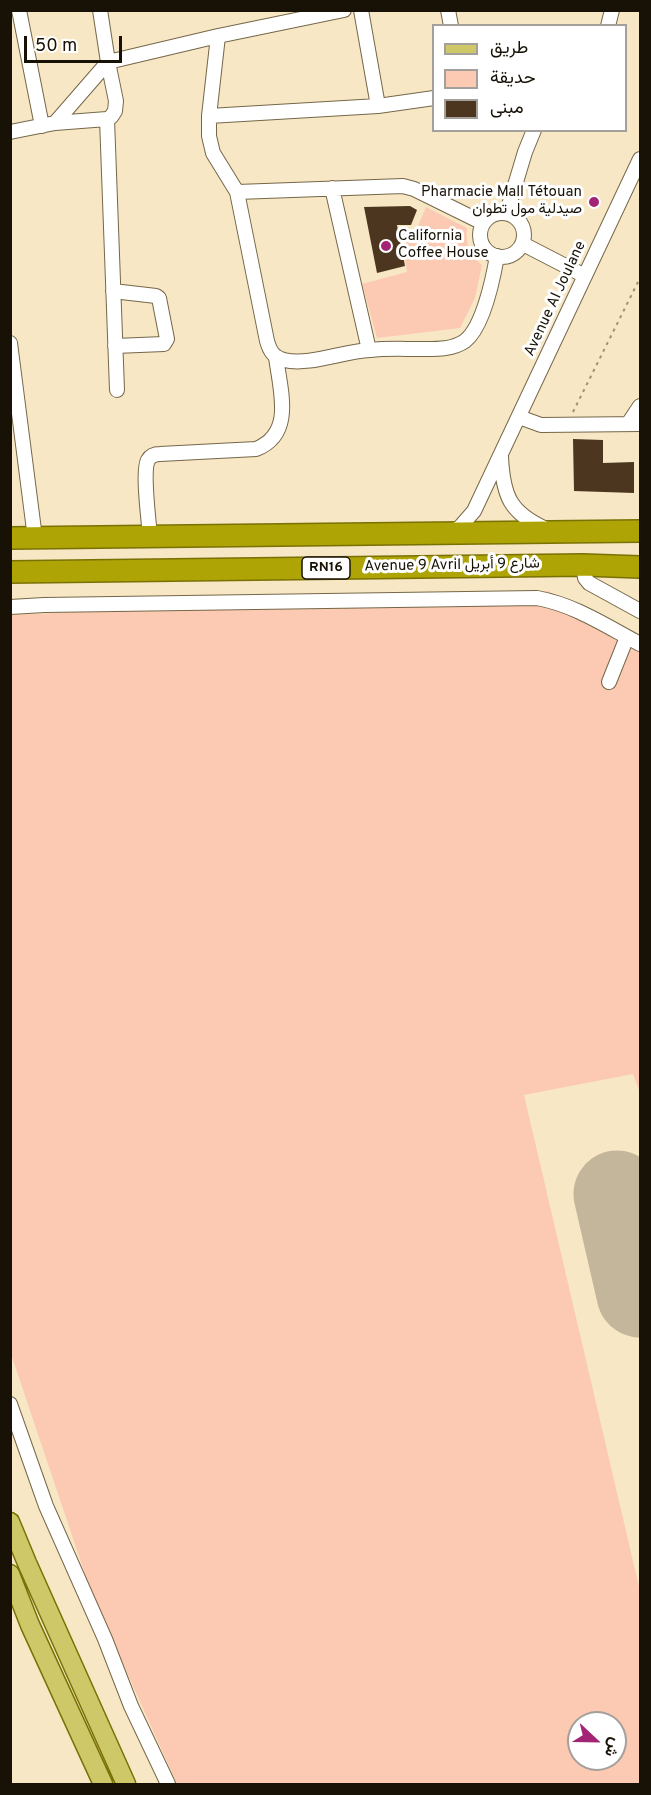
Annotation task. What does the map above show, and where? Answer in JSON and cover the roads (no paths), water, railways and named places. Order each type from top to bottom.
[{"type":"highway","name":"RN16","points":[[10,538],[640,531]]},
{"type":"highway","name":"Avenue 9 Avril شارع 9 أبريل","points":[[10,572],[583,564],[640,567]]},
{"type":"main road","points":[[10,1522],[126,1785]]},
{"type":"main road","points":[[10,1574],[30,1625],[103,1785]]},
{"type":"street","points":[[10,132],[49,124],[111,117],[115,111],[115,91],[100,10]]},
{"type":"street","points":[[361,10],[378,106]]},
{"type":"street","points":[[49,124],[108,62],[218,36],[341,11]]},
{"type":"street","points":[[16,13],[49,124]]},
{"type":"street","points":[[218,36],[209,136],[213,153],[237,192],[265,330],[270,351],[276,357],[296,361],[369,350],[440,349],[454,346],[464,341],[478,322],[492,283],[497,256]]},
{"type":"street","points":[[209,116],[378,106],[432,98]]},
{"type":"street","points":[[107,119],[117,390]]},
{"type":"street","points":[[507,212],[533,132]]},
{"type":"street","name":"Avenue Al Joulane","points":[[449,533],[460,527],[474,511],[640,159]]},
{"type":"street","points":[[237,192],[404,186],[483,223]]},
{"type":"street","points":[[332,188],[369,350]]},
{"type":"street","points":[[507,212],[520,220],[523,226],[525,234],[523,244],[510,256],[497,256],[487,251],[480,235],[483,223],[493,214],[507,212]]},
{"type":"street","points":[[523,244],[585,276]]},
{"type":"street","points":[[113,291],[159,298],[167,339],[164,344],[115,346]]},
{"type":"street","points":[[10,343],[13,382],[35,538]]},
{"type":"street","points":[[150,537],[146,490],[149,459],[153,454],[256,449],[266,445],[280,428],[282,417],[276,357]]},
{"type":"street","points":[[519,417],[537,424],[634,424],[640,406]]},
{"type":"street","points":[[501,454],[502,473],[512,506],[528,521],[553,532]]},
{"type":"street","points":[[583,564],[585,578],[589,584],[640,611]]},
{"type":"street","points":[[10,607],[537,598],[578,610],[640,644]]},
{"type":"street","points":[[609,682],[627,637]]},
{"type":"street","points":[[10,1404],[50,1515],[105,1639],[131,1706],[168,1785]]},
{"type":"place","name":"Pharmacie Mall Tétouan صيدلية مول تطوان","points":[[594,202]]},
{"type":"place","name":"California Coffee House","points":[[386,246]]}]
